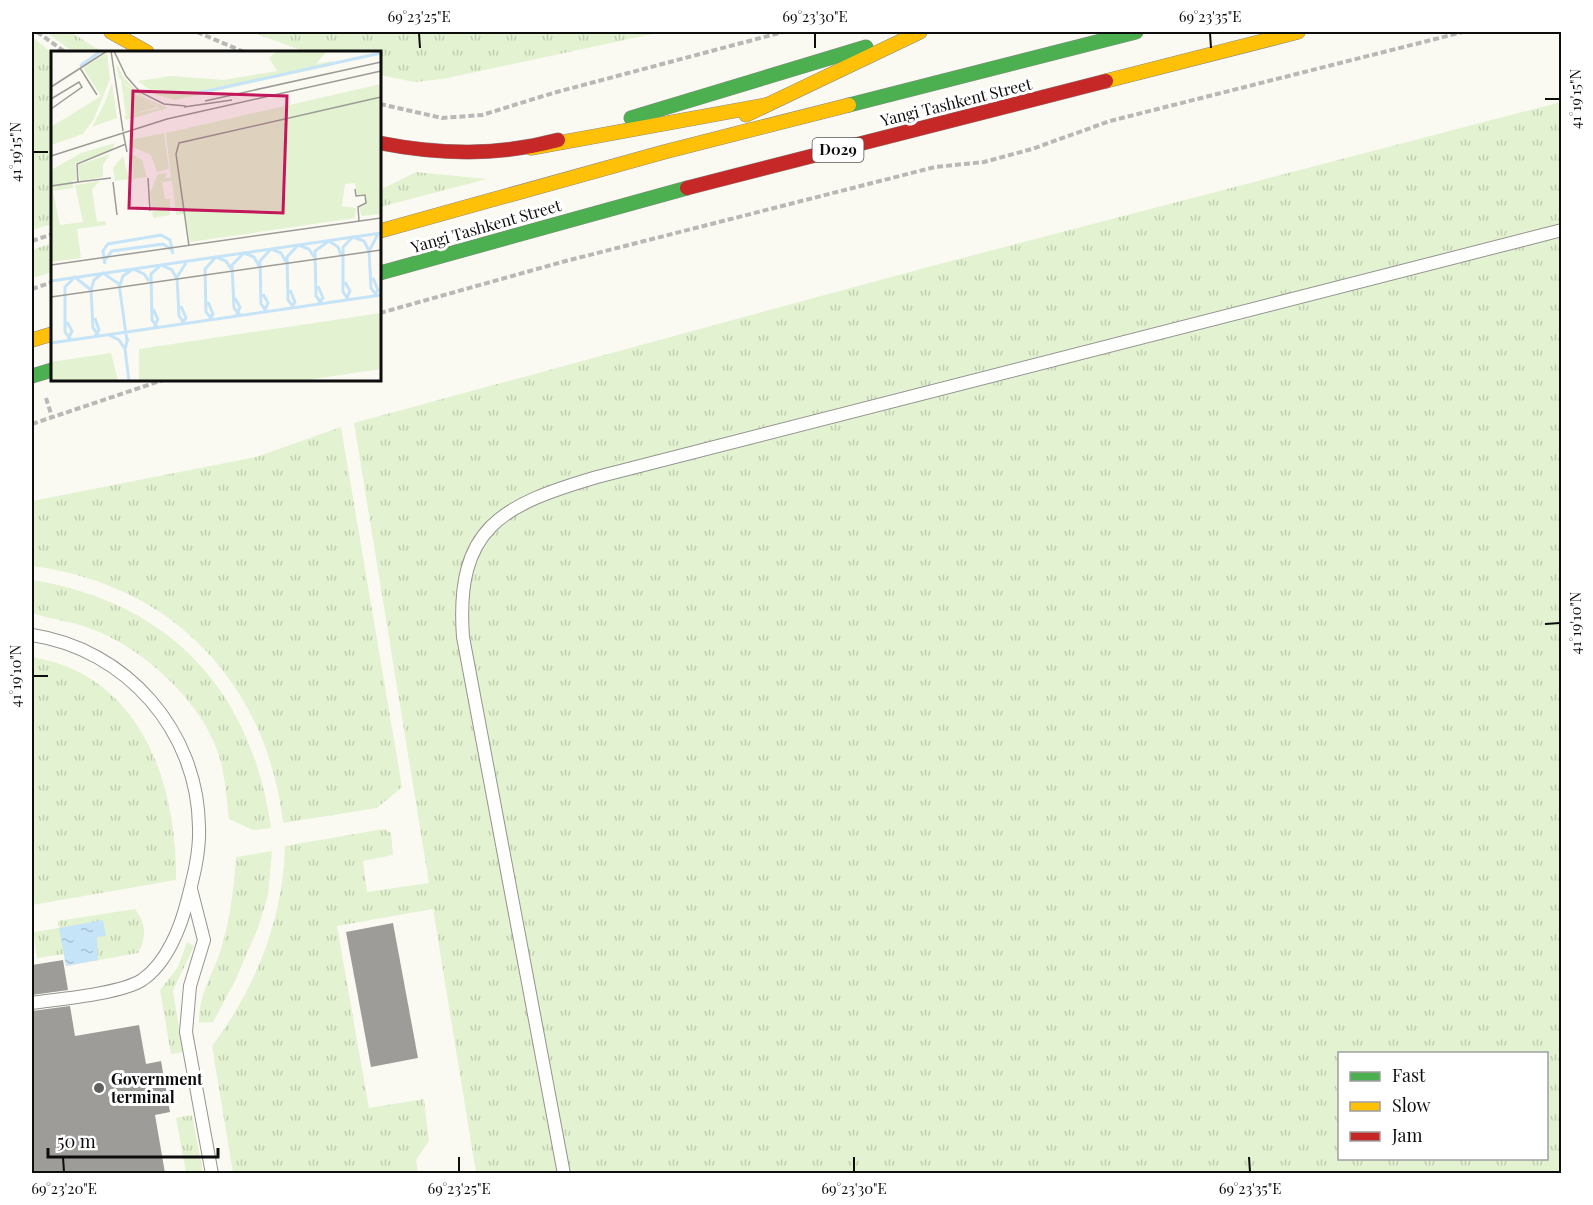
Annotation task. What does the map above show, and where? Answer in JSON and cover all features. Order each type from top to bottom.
[{"type":"main road","points":[[111,32],[145,51]]},
{"type":"main road","points":[[664,153],[919,32]]},
{"type":"main road","points":[[531,148],[919,32]]},
{"type":"main road","name":"Yangi Tashkent Street","points":[[381,231],[664,153],[1136,32]]},
{"type":"main road","name":"Yangi Tashkent Street","points":[[381,273],[674,192],[1298,32]]},
{"type":"main road","points":[[846,91],[1052,53]]},
{"type":"main road","points":[[381,143],[454,153],[480,154],[531,148],[823,95]]},
{"type":"main road","points":[[32,340],[51,334]]},
{"type":"main road","points":[[32,376],[51,370]]},
{"type":"lane","points":[[564,1173],[463,637],[464,575],[478,545],[499,520],[521,503],[534,497],[597,477],[1562,230]]},
{"type":"lane","points":[[32,635],[70,644],[102,659],[129,677],[144,692],[172,729],[187,761],[196,794],[199,827],[191,888],[180,922],[160,962],[141,980],[129,987],[32,1003]]},
{"type":"lane","points":[[191,888],[204,940],[190,986],[186,1032],[212,1173]]},
{"type":"path","points":[[37,32],[64,51]]},
{"type":"path","points":[[197,32],[242,51]]},
{"type":"path","points":[[381,104],[442,118],[482,115],[553,93],[783,32]]},
{"type":"path","points":[[381,313],[562,262],[923,170],[984,162],[1070,138],[1110,121],[1463,32]]},
{"type":"path","points":[[32,241],[51,234]]},
{"type":"path","points":[[32,289],[51,282]]},
{"type":"path","points":[[32,424],[160,381]]},
{"type":"green space","points":[[46,32],[71,32],[100,51],[72,51]]},
{"type":"green space","points":[[251,32],[662,32],[443,79],[414,82],[381,75],[381,51],[303,51]]},
{"type":"green space","points":[[32,37],[51,52],[51,224],[32,230]]},
{"type":"green space","points":[[1561,102],[1561,1173],[476,1173],[433,909],[337,926],[369,1108],[424,1099],[429,1141],[416,1160],[418,1173],[233,1173],[212,1046],[242,1000],[264,952],[279,900],[285,846],[384,829],[391,833],[393,855],[363,861],[367,892],[429,883],[354,423],[928,267]]},
{"type":"green space","points":[[416,172],[487,179],[381,207],[381,190]]},
{"type":"green space","points":[[51,243],[51,272],[32,278],[32,250]]},
{"type":"green space","points":[[341,427],[402,787],[377,808],[283,823],[273,772],[257,726],[233,685],[204,649],[169,618],[128,594],[82,576],[32,566],[32,501],[256,457]]},
{"type":"green space","points":[[32,580],[81,591],[125,609],[163,632],[196,661],[223,695],[245,735],[261,779],[271,828],[253,830],[229,819],[223,774],[216,747],[195,709],[164,675],[128,647],[108,636],[82,626],[32,613]]},
{"type":"green space","points":[[32,657],[70,668],[101,686],[126,710],[145,739],[160,772],[169,807],[175,843],[176,880],[32,905]]},
{"type":"green space","points":[[272,851],[268,895],[258,928],[235,981],[213,1022],[199,1023],[201,1003],[227,927],[236,857]]},
{"type":"green space","points":[[135,909],[144,930],[143,942],[138,953],[66,966],[64,954],[37,958],[33,932],[59,928],[58,921]]},
{"type":"green space","points":[[187,942],[194,946],[173,991],[183,1052],[171,1054],[160,990],[178,967]]},
{"type":"green space","points":[[192,1115],[203,1173],[186,1173],[176,1118]]},
{"type":"water","points":[[103,920],[106,936],[97,937],[98,960],[66,966],[59,928]]},
{"type":"building","points":[[393,923],[418,1058],[371,1067],[346,932]]},
{"type":"building","points":[[63,960],[68,990],[32,995],[32,965]]},
{"type":"building","name":"Government terminal","points":[[70,1006],[75,1036],[139,1025],[146,1064],[161,1061],[170,1112],[155,1115],[165,1173],[32,1173],[32,1011]]},
{"type":"traffic: fast","points":[[849,105],[1136,32]]},
{"type":"traffic: fast","points":[[631,118],[866,47]]},
{"type":"traffic: fast","points":[[381,273],[687,188]]},
{"type":"traffic: fast","points":[[32,376],[51,370]]},
{"type":"traffic: slow","points":[[111,32],[145,51]]},
{"type":"traffic: slow","points":[[746,115],[920,32]]},
{"type":"traffic: slow","points":[[1106,81],[1298,32]]},
{"type":"traffic: slow","points":[[531,148],[766,105]]},
{"type":"traffic: slow","points":[[381,231],[664,152],[849,105]]},
{"type":"traffic: slow","points":[[32,340],[51,334]]},
{"type":"traffic: jam","points":[[687,188],[1106,81]]},
{"type":"traffic: jam","points":[[381,143],[425,150],[469,152],[513,149],[558,140]]},
{"type":"place","name":"Government terminal","points":[[99,1088]]}]
